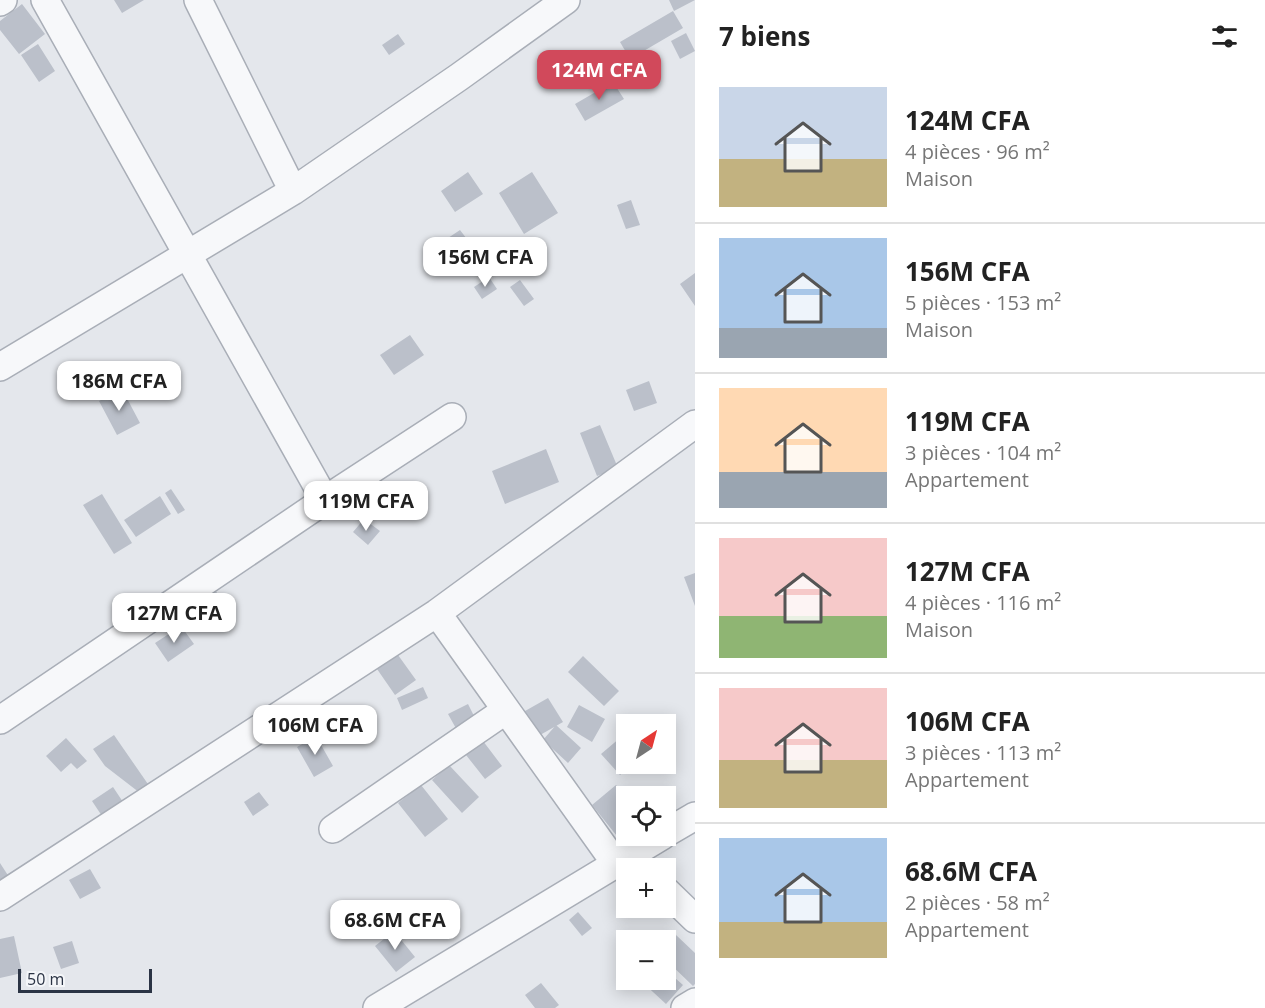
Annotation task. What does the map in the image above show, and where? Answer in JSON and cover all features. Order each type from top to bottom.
[{"type":"street","points":[[45,0],[325,500]]},
{"type":"street","points":[[198,0],[293,191]]},
{"type":"street","points":[[0,368],[293,191],[566,0]]},
{"type":"street","points":[[0,720],[325,500],[453,417]]},
{"type":"street","points":[[0,897],[437,613],[695,424]]},
{"type":"street","points":[[437,613],[506,710],[625,858]]},
{"type":"street","points":[[333,829],[506,710]]},
{"type":"street","points":[[676,827],[695,816]]},
{"type":"street","points":[[635,858],[650,846]]},
{"type":"street","points":[[377,1008],[616,870]]},
{"type":"street","points":[[676,901],[695,919]]},
{"type":"street","points":[[685,1008],[695,1002]]},
{"type":"building","points":[[114,0],[144,0],[122,13]]},
{"type":"building","points":[[669,0],[695,0],[674,11]]},
{"type":"building","points":[[22,4],[45,34],[19,54],[0,30],[0,21]]},
{"type":"building","points":[[673,11],[683,28],[630,59],[620,42]]},
{"type":"building","points":[[686,33],[695,51],[680,59],[671,41]]},
{"type":"building","points":[[398,34],[405,44],[389,55],[382,45]]},
{"type":"building","points":[[38,44],[55,71],[39,82],[21,55]]},
{"type":"building","points":[[613,82],[624,99],[585,121],[575,104]]},
{"type":"building","points":[[468,172],[483,194],[455,212],[441,191]]},
{"type":"building","points":[[532,172],[558,213],[524,234],[499,193]]},
{"type":"building","points":[[631,200],[640,225],[626,229],[617,205]]},
{"type":"building","points":[[460,230],[473,247],[445,266],[433,248]]},
{"type":"building","points":[[492,243],[505,262],[490,272],[477,253]]},
{"type":"building","points":[[695,273],[695,306],[680,284]]},
{"type":"building","points":[[489,277],[497,289],[482,299],[474,287]]},
{"type":"building","points":[[520,280],[534,299],[524,306],[510,287]]},
{"type":"building","points":[[410,335],[424,355],[394,375],[380,355]]},
{"type":"building","points":[[649,381],[657,403],[634,411],[626,390]]},
{"type":"building","points":[[122,389],[140,423],[117,435],[99,401]]},
{"type":"building","points":[[600,425],[618,468],[597,476],[580,433]]},
{"type":"building","points":[[546,449],[559,482],[505,504],[492,471]]},
{"type":"building","points":[[171,489],[185,510],[178,514],[165,493]]},
{"type":"building","points":[[102,494],[132,543],[114,554],[83,505]]},
{"type":"building","points":[[160,496],[171,514],[136,537],[124,520]]},
{"type":"building","points":[[364,519],[380,531],[368,545],[353,532]]},
{"type":"building","points":[[695,573],[695,606],[684,577]]},
{"type":"building","points":[[215,590],[231,612],[211,627],[195,605]]},
{"type":"building","points":[[181,626],[194,644],[168,662],[155,643]]},
{"type":"building","points":[[398,655],[416,680],[395,695],[377,669]]},
{"type":"building","points":[[583,656],[619,691],[604,706],[568,672]]},
{"type":"building","points":[[423,687],[428,698],[402,710],[397,698]]},
{"type":"building","points":[[548,698],[563,722],[533,739],[518,715]]},
{"type":"building","points":[[468,704],[477,722],[458,732],[448,714]]},
{"type":"building","points":[[579,705],[605,719],[592,742],[567,727]]},
{"type":"building","points":[[556,725],[581,748],[568,763],[543,740]]},
{"type":"building","points":[[114,735],[150,787],[140,793],[105,766],[93,749]]},
{"type":"building","points":[[316,736],[333,766],[314,777],[297,747]]},
{"type":"building","points":[[66,738],[87,761],[77,769],[71,763],[61,772],[46,756]]},
{"type":"building","points":[[483,741],[502,766],[485,779],[466,755]]},
{"type":"building","points":[[616,741],[616,771],[601,754]]},
{"type":"building","points":[[449,765],[479,797],[462,813],[432,780]]},
{"type":"building","points":[[421,785],[448,819],[425,837],[398,803]]},
{"type":"building","points":[[617,786],[616,835],[592,805]]},
{"type":"building","points":[[113,787],[125,805],[104,819],[92,801]]},
{"type":"building","points":[[259,792],[269,805],[253,816],[244,802]]},
{"type":"building","points":[[0,863],[11,880],[0,886]]},
{"type":"building","points":[[90,869],[101,888],[80,899],[69,880]]},
{"type":"building","points":[[578,912],[592,928],[582,936],[569,920]]},
{"type":"building","points":[[394,931],[415,957],[396,972],[375,946]]},
{"type":"building","points":[[676,935],[695,953],[695,984],[693,986],[676,970]]},
{"type":"building","points":[[14,936],[22,973],[0,978],[0,939]]},
{"type":"building","points":[[72,941],[79,963],[61,969],[53,947]]},
{"type":"building","points":[[676,979],[683,985],[666,1004],[651,990],[676,990]]},
{"type":"building","points":[[541,983],[559,1005],[555,1008],[535,1008],[525,995]]}]
